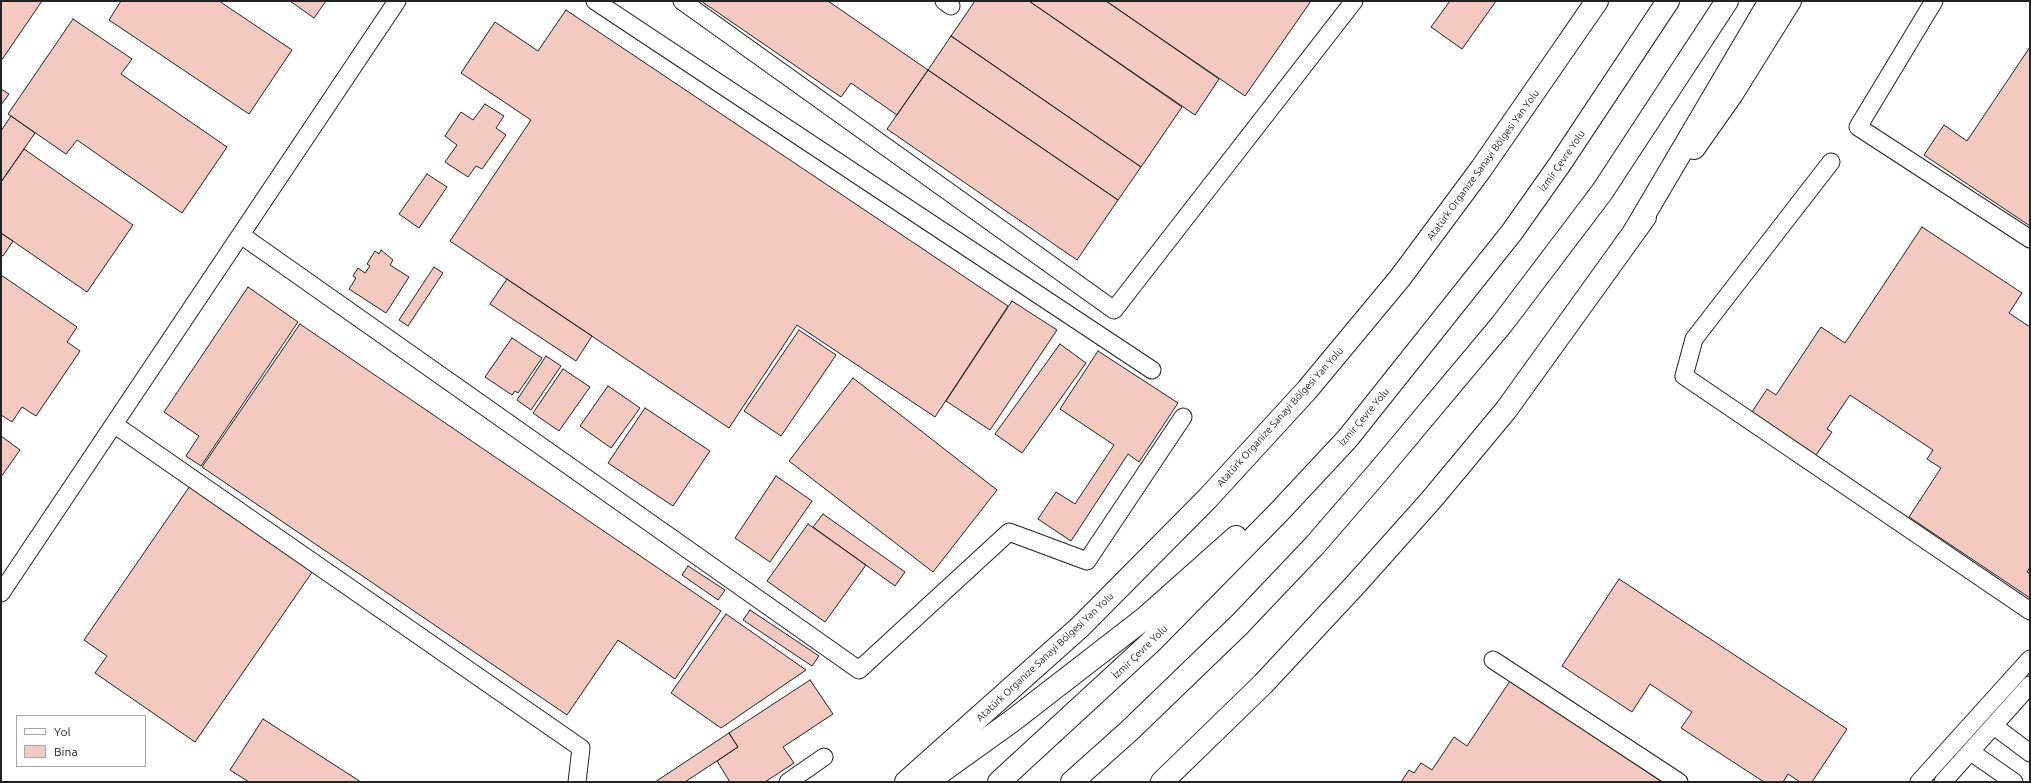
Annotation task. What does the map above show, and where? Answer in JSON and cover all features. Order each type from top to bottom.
[{"type":"main road","name":"Atatürk Organize Sanayi Bölgesi Yan Yolu","points":[[906,782],[1080,628],[1207,499],[1307,390],[1400,278],[1481,169],[1597,1]]},
{"type":"main road","name":"İzmir Çevre Yolu","points":[[999,782],[1156,638],[1279,512],[1348,438],[1512,232],[1560,164],[1668,1]]},
{"type":"main road","points":[[1072,782],[1129,731],[1240,624],[1315,545],[1379,471],[1502,324],[1602,192],[1727,1]]},
{"type":"main road","points":[[1634,232],[1770,1]]},
{"type":"main road","points":[[1162,782],[1263,684],[1357,583],[1432,499],[1506,410],[1732,94],[1790,1]]},
{"type":"main road","points":[[927,782],[1012,721],[1145,618],[1348,438]]},
{"type":"street","points":[[1,593],[115,425],[397,1]]},
{"type":"street","points":[[595,1],[1152,370]]},
{"type":"street","points":[[682,1],[1114,310],[1354,1]]},
{"type":"street","points":[[1934,1],[1858,127],[2030,239]]},
{"type":"street","points":[[1830,162],[1694,339],[1684,376],[2030,611]]},
{"type":"street","points":[[241,235],[859,670],[1009,532],[1087,561],[1183,417]]},
{"type":"street","points":[[115,425],[581,748],[578,782]]},
{"type":"street","points":[[1919,782],[2030,659]]},
{"type":"street","points":[[1493,660],[1678,782]]},
{"type":"street","points":[[1943,782],[2030,685]]},
{"type":"street","points":[[1994,726],[2030,753]]},
{"type":"street","points":[[1970,752],[2014,782]]},
{"type":"street","points":[[788,782],[824,757]]},
{"type":"building","points":[[1,1],[42,1],[1,61]]},
{"type":"building","points":[[121,1],[219,1],[292,50],[249,114],[109,20]]},
{"type":"building","points":[[290,1],[326,1],[314,18]]},
{"type":"building","points":[[701,1],[828,1],[928,70],[897,115],[851,83],[841,97]]},
{"type":"building","points":[[975,1],[1029,1],[1182,107],[1141,167],[951,36]]},
{"type":"building","points":[[1029,1],[1106,1],[1219,79],[1195,115]]},
{"type":"building","points":[[1106,1],[1311,1],[1245,96]]},
{"type":"building","points":[[1450,1],[1496,1],[1462,49],[1431,27]]},
{"type":"building","points":[[566,10],[1008,306],[935,417],[797,325],[729,428],[450,241],[531,120],[461,73],[495,22],[538,51]]},
{"type":"building","points":[[73,19],[132,59],[121,74],[227,147],[182,213],[77,140],[66,154],[8,114]]},
{"type":"building","points":[[951,36],[1141,167],[1118,200],[928,70]]},
{"type":"building","points":[[2030,47],[2030,226],[1924,155],[1944,125],[1967,141]]},
{"type":"building","points":[[928,70],[1118,200],[1077,260],[887,129]]},
{"type":"building","points":[[1,89],[9,94],[1,105]]},
{"type":"building","points":[[485,104],[504,116],[496,128],[506,135],[482,169],[476,166],[468,177],[445,162],[457,145],[445,136],[461,112],[473,120]]},
{"type":"building","points":[[11,116],[35,133],[1,182],[1,131]]},
{"type":"building","points":[[24,149],[133,225],[87,292],[1,233],[1,182]]},
{"type":"building","points":[[427,174],[447,187],[419,228],[399,214]]},
{"type":"building","points":[[1922,227],[2022,293],[2009,313],[2030,327],[2030,567],[2027,572],[2030,574],[2030,598],[1909,517],[1941,468],[1927,459],[1933,450],[1850,395],[1827,429],[1832,432],[1816,455],[1752,412],[1767,389],[1776,395],[1821,327],[1845,343]]},
{"type":"building","points":[[1,233],[13,241],[3,256],[1,255]]},
{"type":"building","points":[[381,250],[393,260],[390,265],[409,277],[386,313],[349,289],[356,278],[353,276],[358,268],[365,273],[370,266],[367,264],[375,251],[379,254]]},
{"type":"building","points":[[434,267],[443,273],[408,326],[399,320]]},
{"type":"building","points":[[1,275],[77,327],[67,342],[80,351],[36,416],[22,407],[12,422],[1,415]]},
{"type":"building","points":[[507,279],[592,336],[576,361],[490,304]]},
{"type":"building","points":[[248,287],[298,322],[201,466],[186,456],[199,436],[164,412]]},
{"type":"building","points":[[1012,301],[1057,330],[990,430],[946,401]]},
{"type":"building","points":[[300,324],[721,611],[675,679],[618,640],[567,715],[202,467]]},
{"type":"building","points":[[799,330],[836,355],[781,436],[744,411]]},
{"type":"building","points":[[512,338],[542,358],[518,393],[515,391],[512,395],[485,377]]},
{"type":"building","points":[[1060,344],[1086,363],[1022,453],[995,434]]},
{"type":"building","points":[[1098,351],[1178,403],[1139,462],[1128,454],[1071,541],[1038,519],[1056,492],[1075,504],[1114,445],[1060,409]]},
{"type":"building","points":[[546,356],[561,366],[531,410],[517,400]]},
{"type":"building","points":[[563,369],[590,387],[559,431],[533,413]]},
{"type":"building","points":[[853,378],[997,490],[933,572],[789,461]]},
{"type":"building","points":[[608,386],[640,408],[611,448],[580,426]]},
{"type":"building","points":[[645,408],[710,451],[673,506],[608,463]]},
{"type":"building","points":[[1,436],[20,450],[1,477]]},
{"type":"building","points":[[776,476],[812,501],[770,562],[735,538]]},
{"type":"building","points":[[192,483],[315,568],[195,742],[95,673],[107,656],[84,640]]},
{"type":"building","points":[[823,514],[905,572],[895,586],[813,527]]},
{"type":"building","points":[[808,524],[866,565],[825,622],[767,581]]},
{"type":"building","points":[[688,566],[725,590],[718,600],[682,575]]},
{"type":"building","points":[[1619,579],[1847,729],[1812,782],[1800,782],[1788,774],[1783,782],[1764,782],[1681,728],[1692,712],[1650,684],[1632,712],[1562,666]]},
{"type":"building","points":[[750,610],[819,656],[812,666],[743,620]]},
{"type":"building","points":[[726,614],[806,670],[721,728],[671,693]]},
{"type":"building","points":[[810,680],[833,714],[783,747],[794,763],[765,782],[730,782],[717,761],[738,747],[729,733]]},
{"type":"building","points":[[1510,681],[1662,782],[1401,782],[1409,770],[1414,773],[1421,763],[1432,770],[1454,737],[1467,746]]},
{"type":"building","points":[[263,719],[361,782],[249,782],[230,770]]},
{"type":"building","points":[[729,733],[738,747],[685,782],[655,782]]}]
